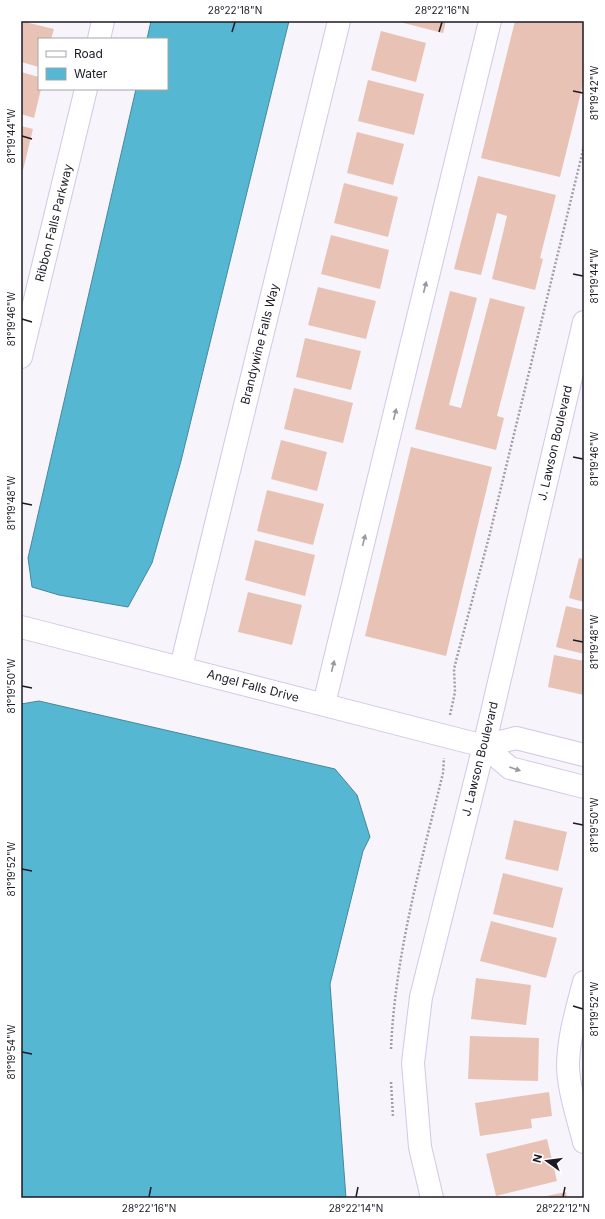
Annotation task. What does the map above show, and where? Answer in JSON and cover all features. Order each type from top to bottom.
[{"type":"street","points":[[99,38],[103,21]]},
{"type":"street","name":"Brandywine Falls Way","points":[[181,667],[339,21]]},
{"type":"street","points":[[324,704],[490,21]]},
{"type":"street","name":"Ribbon Falls Parkway","points":[[21,357],[86,90]]},
{"type":"street","name":"J. Lawson Boulevard","points":[[432,1198],[420,1147],[413,1063],[421,997],[484,746],[584,322]]},
{"type":"street","name":"Angel Falls Drive","points":[[21,627],[484,746],[510,768],[584,787]]},
{"type":"street","name":"Angel Falls Drive","points":[[484,746],[516,738],[584,755]]},
{"type":"street","points":[[584,982],[571,1036],[568,1067],[573,1097],[584,1142]]},
{"type":"path","points":[[449,716],[455,692],[454,669],[489,537],[584,146]]},
{"type":"water","points":[[151,21],[289,21],[181,461],[152,563],[128,607],[59,595],[32,587],[28,558],[136,90],[168,90],[168,38],[147,38]]},
{"type":"water","points":[[39,701],[335,769],[357,795],[370,837],[363,851],[330,984],[346,1198],[21,1198],[21,704]]},
{"type":"building","points":[[21,21],[54,29],[51,38],[38,38],[38,67],[21,62]]},
{"type":"building","points":[[396,21],[446,21],[443,33]]},
{"type":"building","points":[[515,21],[584,21],[584,80],[560,177],[481,158]]},
{"type":"building","points":[[381,31],[426,43],[416,82],[371,70]]},
{"type":"building","points":[[21,72],[38,77],[38,90],[41,90],[34,118],[21,114]]},
{"type":"building","points":[[368,80],[424,94],[414,135],[358,121]]},
{"type":"building","points":[[21,126],[33,129],[23,170],[21,169]]},
{"type":"building","points":[[357,132],[404,144],[393,185],[347,173]]},
{"type":"building","points":[[478,176],[556,195],[540,258],[543,259],[535,290],[492,279],[507,216],[497,213],[481,275],[454,269]]},
{"type":"building","points":[[344,183],[398,197],[388,237],[334,223]]},
{"type":"building","points":[[331,235],[389,250],[380,289],[321,274]]},
{"type":"building","points":[[318,287],[376,301],[366,339],[308,325]]},
{"type":"building","points":[[450,291],[477,298],[449,405],[461,408],[490,298],[525,307],[497,416],[504,418],[496,450],[415,429]]},
{"type":"building","points":[[305,338],[361,351],[351,390],[296,377]]},
{"type":"building","points":[[294,388],[353,403],[343,443],[284,429]]},
{"type":"building","points":[[281,440],[327,452],[317,491],[271,479]]},
{"type":"building","points":[[411,447],[492,467],[446,656],[365,636]]},
{"type":"building","points":[[267,490],[324,504],[313,545],[257,531]]},
{"type":"building","points":[[255,540],[315,555],[305,596],[245,580]]},
{"type":"building","points":[[579,558],[584,559],[584,602],[569,598]]},
{"type":"building","points":[[248,592],[302,605],[292,645],[238,632]]},
{"type":"building","points":[[566,606],[584,610],[584,654],[556,647]]},
{"type":"building","points":[[554,655],[584,661],[584,695],[548,687]]},
{"type":"building","points":[[514,820],[567,832],[558,871],[505,859]]},
{"type":"building","points":[[503,873],[563,888],[553,928],[493,914]]},
{"type":"building","points":[[491,921],[557,938],[546,978],[480,961]]},
{"type":"building","points":[[476,978],[531,985],[526,1025],[471,1019]]},
{"type":"building","points":[[470,1036],[539,1038],[538,1081],[468,1079]]},
{"type":"building","points":[[549,1092],[552,1116],[531,1119],[532,1128],[480,1136],[475,1103]]},
{"type":"building","points":[[547,1139],[557,1181],[496,1196],[486,1154]]},
{"type":"building","points":[[566,1192],[567,1198],[542,1198],[542,1197]]}]
